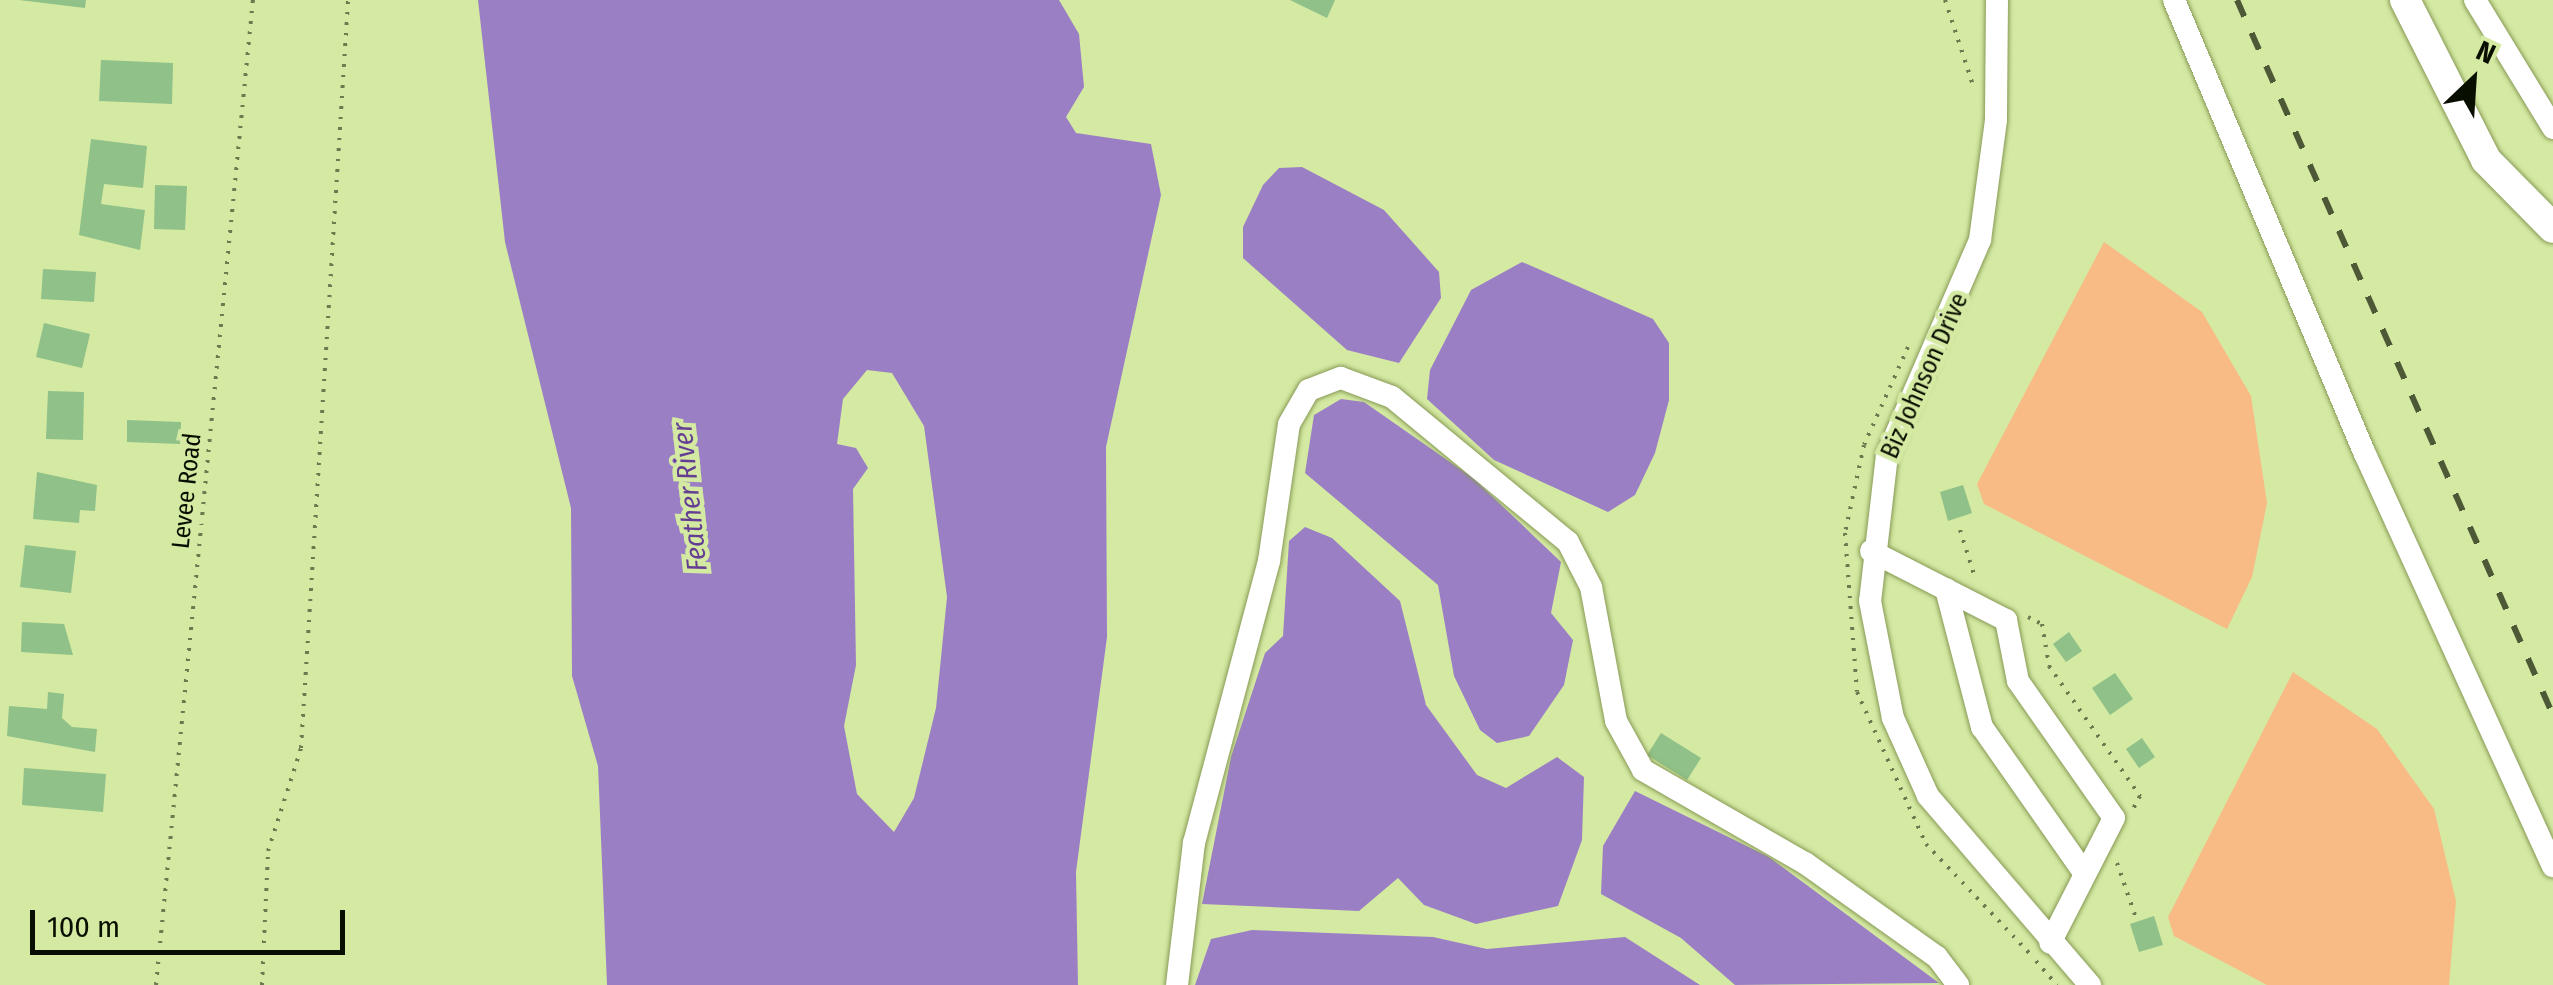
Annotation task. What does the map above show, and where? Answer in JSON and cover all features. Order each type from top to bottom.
[{"type":"main road","points":[[2404,0],[2486,160],[2553,228]]},
{"type":"street","name":"Biz Johnson Drive","points":[[1997,0],[1995,140],[1980,240],[1887,455],[1871,551],[1874,638],[1907,756],[1950,829],[2090,985]]},
{"type":"street","points":[[2174,0],[2364,454],[2553,866]]},
{"type":"street","points":[[2476,0],[2553,128]]},
{"type":"street","points":[[1177,985],[1194,843],[1268,560],[1288,424],[1309,390],[1341,378],[1392,398],[1568,542],[1591,587],[1616,721],[1643,770],[1805,863],[1937,956],[1958,985]]},
{"type":"street","points":[[1871,551],[2006,620],[2018,680],[2114,818],[2050,943]]},
{"type":"street","points":[[1946,589],[1982,728],[2085,874]]},
{"type":"path","name":"Levee Road","points":[[156,985],[253,0]]},
{"type":"path","points":[[262,985],[268,851],[301,748],[348,0]]},
{"type":"path","points":[[1945,0],[1973,92]]},
{"type":"path","points":[[1916,331],[1864,446],[1845,532],[1857,692],[1926,844],[2056,985]]},
{"type":"shaded area","points":[[2104,242],[2202,312],[2251,396],[2267,503],[2252,577],[2227,629],[1984,504],[1977,484]]},
{"type":"shaded area","points":[[2293,672],[2377,729],[2434,809],[2456,901],[2449,985],[2267,985],[2174,936],[2168,917]]},
{"type":"water","name":"Feather River","points":[[478,0],[1059,0],[1079,34],[1084,87],[1066,117],[1076,133],[1151,144],[1161,195],[1106,447],[1107,637],[1076,872],[1078,985],[607,985],[598,766],[572,676],[571,508],[505,242]],"holes":[[[867,370],[892,373],[924,426],[947,597],[936,708],[914,798],[894,832],[857,794],[844,726],[856,665],[853,489],[868,468],[856,448],[837,444],[843,399]]]},
{"type":"water","points":[[1302,167],[1384,210],[1439,272],[1441,298],[1399,363],[1347,350],[1243,258],[1243,227],[1263,185],[1279,168]]},
{"type":"water","points":[[1522,262],[1653,319],[1669,343],[1669,400],[1655,453],[1635,495],[1608,512],[1494,460],[1427,399],[1430,370],[1471,290]]},
{"type":"water","points":[[1341,399],[1364,402],[1473,478],[1561,562],[1551,613],[1573,640],[1564,685],[1529,736],[1497,743],[1480,730],[1454,676],[1438,585],[1305,473],[1314,415]]},
{"type":"water","points":[[1305,527],[1332,538],[1400,601],[1426,705],[1477,775],[1506,788],[1557,757],[1584,777],[1582,840],[1558,906],[1476,924],[1424,905],[1398,878],[1359,911],[1202,904],[1231,757],[1265,653],[1283,636],[1289,541]]},
{"type":"water","points":[[1635,791],[1769,857],[1939,983],[1735,985],[1681,938],[1601,894],[1603,846]]},
{"type":"water","points":[[1252,930],[1433,937],[1487,949],[1625,937],[1700,985],[1195,985],[1211,939]]},
{"type":"building","points":[[19,0],[86,0],[85,8]]},
{"type":"building","points":[[1290,0],[1335,0],[1327,18]]},
{"type":"building","points":[[101,60],[173,63],[172,104],[99,101]]},
{"type":"building","points":[[91,139],[147,146],[143,188],[104,184],[101,204],[145,210],[140,250],[79,235]]},
{"type":"building","points":[[155,185],[187,186],[185,230],[154,229]]},
{"type":"building","points":[[43,269],[96,272],[94,302],[41,299]]},
{"type":"building","points":[[44,323],[90,334],[82,368],[36,357]]},
{"type":"building","points":[[48,391],[84,392],[83,440],[46,439]]},
{"type":"building","points":[[127,420],[181,422],[180,444],[127,442]]},
{"type":"building","points":[[37,472],[97,485],[95,511],[80,510],[79,523],[33,519]]},
{"type":"building","points":[[1963,485],[1972,513],[1948,521],[1940,492]]},
{"type":"building","points":[[25,545],[76,551],[71,593],[20,587]]},
{"type":"building","points":[[22,622],[64,624],[73,655],[21,652]]},
{"type":"building","points":[[2069,632],[2082,651],[2066,662],[2053,644]]},
{"type":"building","points":[[2115,673],[2133,699],[2110,715],[2092,688]]},
{"type":"building","points":[[48,692],[64,694],[62,718],[72,727],[97,729],[95,752],[7,736],[9,706],[47,709]]},
{"type":"building","points":[[1661,733],[1701,758],[1687,780],[1647,755]]},
{"type":"building","points":[[2142,738],[2155,757],[2139,768],[2126,749]]},
{"type":"building","points":[[24,768],[106,774],[103,812],[22,805]]},
{"type":"building","points":[[2154,916],[2163,945],[2139,952],[2130,924]]},
{"type":"railway","points":[[2237,0],[2553,715]]}]
